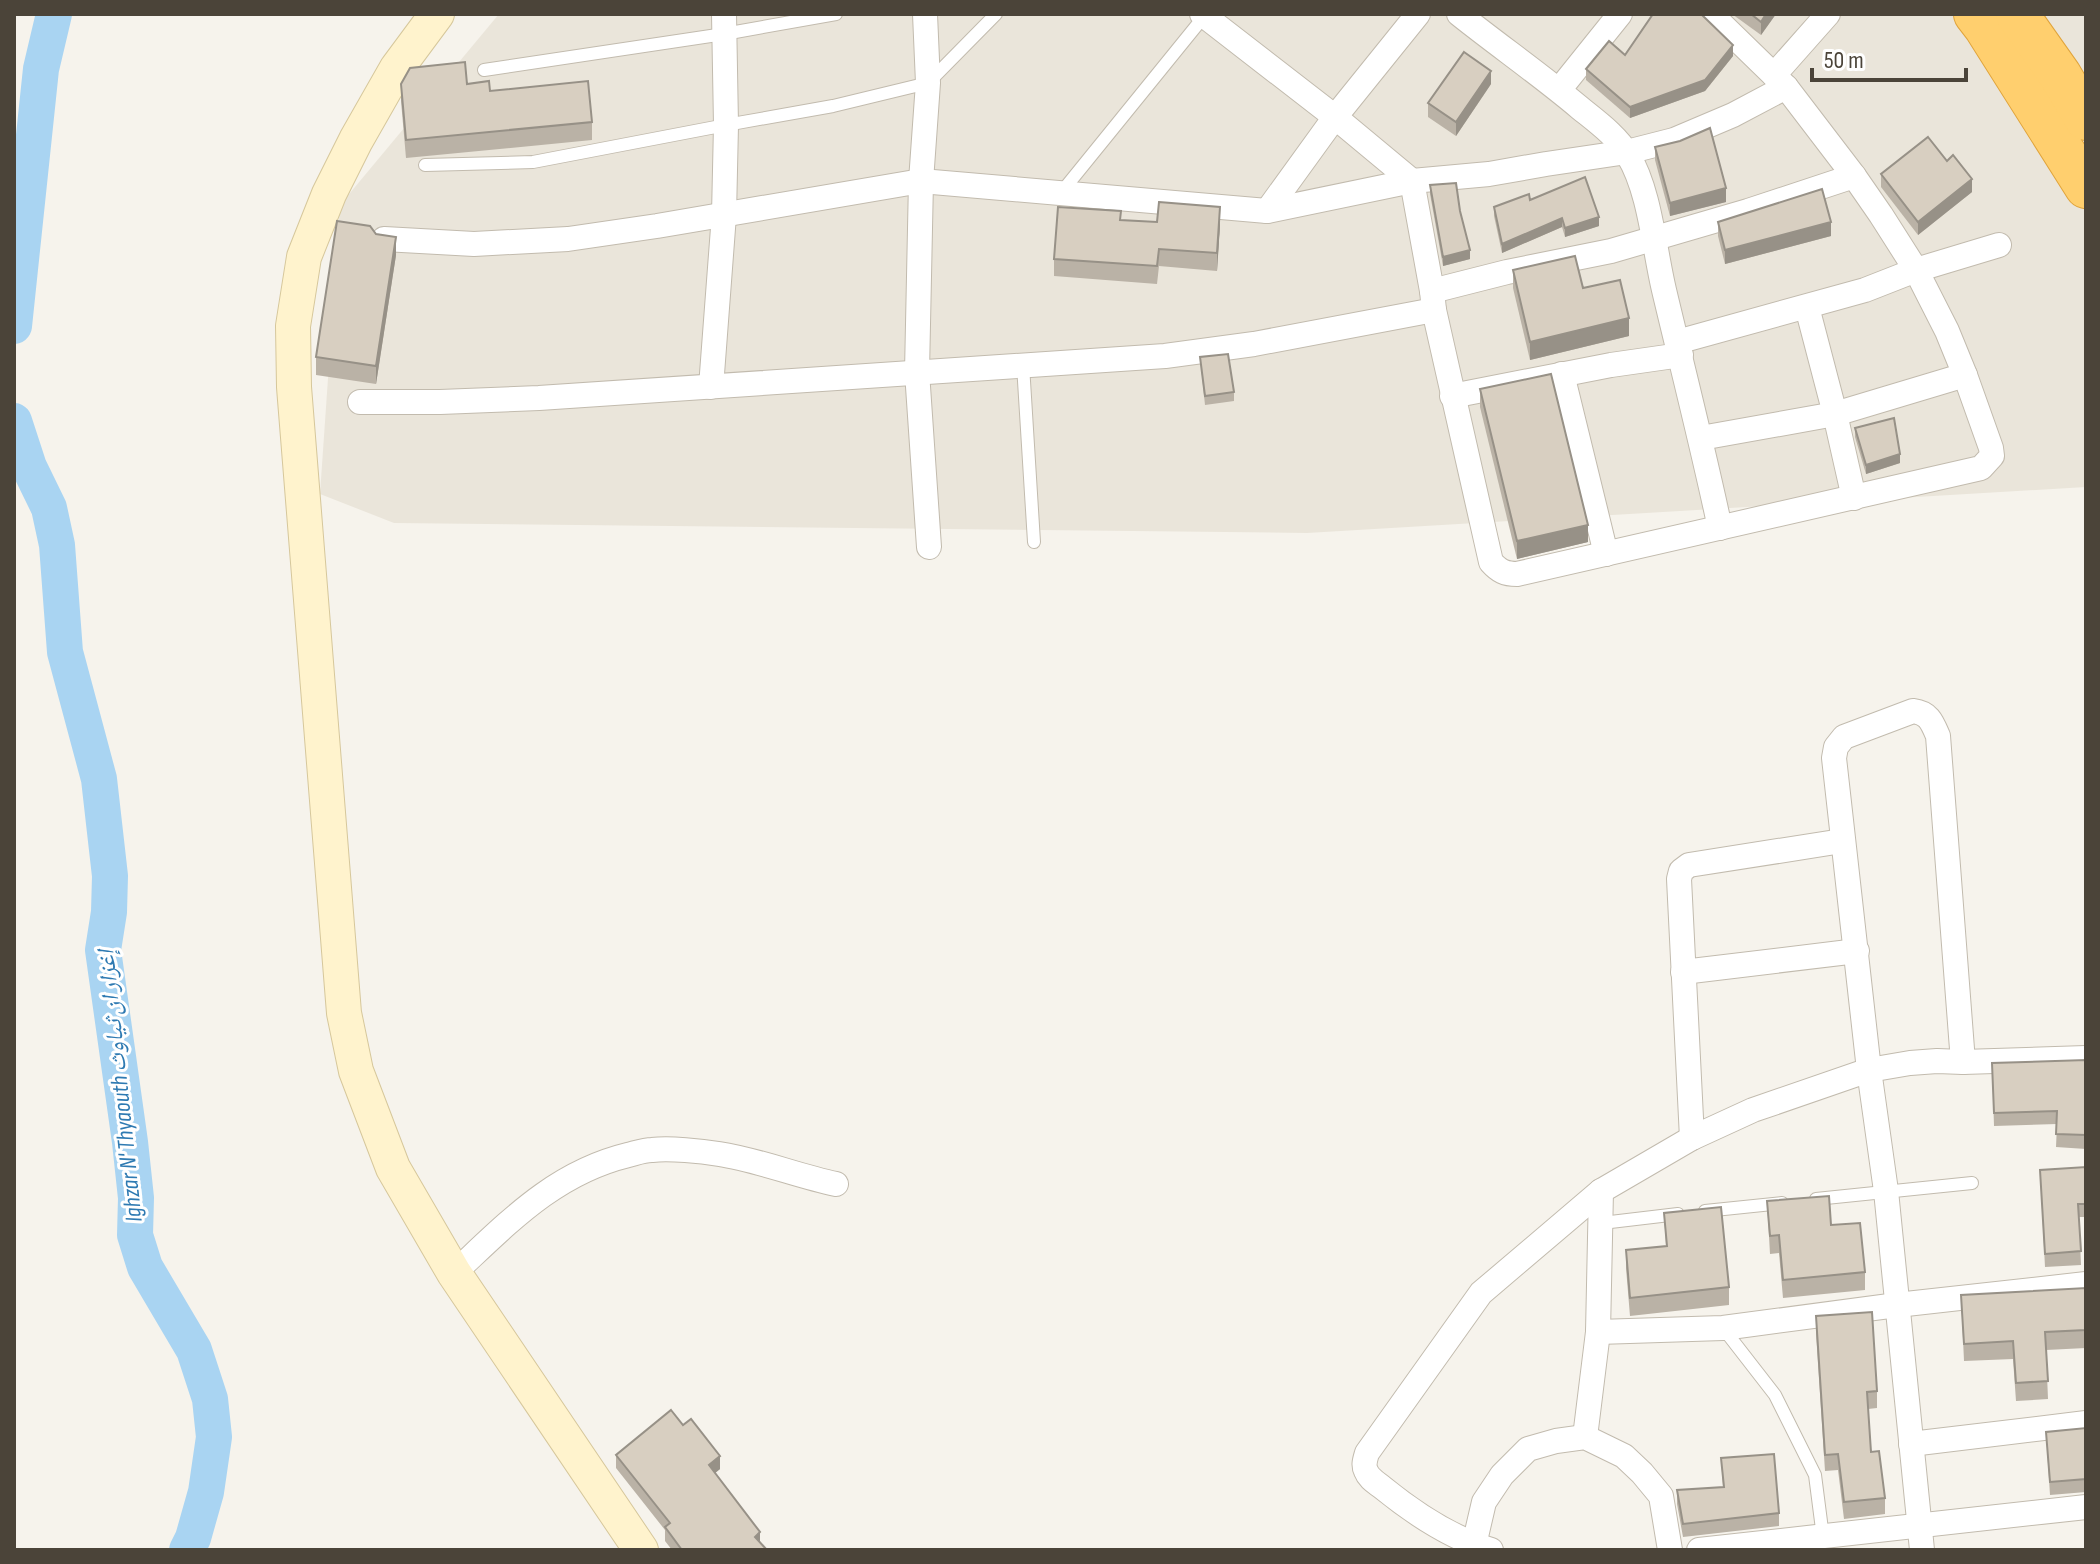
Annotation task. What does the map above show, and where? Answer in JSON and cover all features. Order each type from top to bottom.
[{"type":"highway","points":[[1975,14],[2086,187]]},
{"type":"highway","points":[[2017,14],[2060,75],[2086,119]]},
{"type":"street","points":[[437,14],[397,68],[329,194],[304,257],[293,326],[294,387],[344,1013],[356,1071],[393,1168],[454,1273],[641,1550]]},
{"type":"street","points":[[925,14],[928,83],[921,181],[917,372],[929,547]]},
{"type":"street","points":[[1267,211],[1335,117],[1418,14]]},
{"type":"street","points":[[1459,14],[1559,90],[1627,152],[1639,176],[1720,528]]},
{"type":"street","points":[[1559,90],[1620,14]]},
{"type":"street","points":[[1204,15],[1412,181],[1452,396],[1491,562],[1499,571],[1517,574],[1981,468],[1992,456],[1965,375],[1916,270],[1854,176],[1780,81],[1711,14]]},
{"type":"street","points":[[384,239],[474,244],[568,239],[921,181],[1267,211],[1412,181],[1489,174],[1627,152],[1674,140],[1718,121],[1780,81],[1828,14]]},
{"type":"street","points":[[711,387],[724,215],[724,24]]},
{"type":"street","points":[[360,402],[539,398],[1165,356],[1224,348],[1433,301],[1507,272],[1611,251],[1854,176]]},
{"type":"street","points":[[1452,396],[1679,349],[1999,245]]},
{"type":"street","points":[[1807,307],[1854,498]]},
{"type":"street","points":[[1562,374],[1606,554]]},
{"type":"street","points":[[1701,438],[1835,414],[1965,375]]},
{"type":"street","points":[[1920,1538],[1886,1191],[1869,1070],[1834,758],[1836,747],[1844,737],[1913,711],[1931,719],[1938,736],[1963,1062]]},
{"type":"street","points":[[1692,1138],[1681,871],[1689,865],[1842,841]]},
{"type":"street","points":[[1683,972],[1857,951]]},
{"type":"street","points":[[1670,1550],[1661,1496],[1624,1456],[1585,1437],[1528,1449],[1502,1475],[1484,1502],[1483,1547],[1404,1504],[1367,1475],[1364,1466],[1367,1453],[1481,1293],[1601,1191],[1692,1138],[1753,1110],[1869,1070],[1937,1061],[2086,1058]]},
{"type":"street","points":[[454,1273],[525,1207],[562,1181],[601,1161],[639,1152],[717,1153],[836,1184]]},
{"type":"street","points":[[1585,1437],[1598,1332],[1601,1191]]},
{"type":"street","points":[[1598,1332],[1723,1328],[2086,1284]]},
{"type":"street","points":[[1911,1444],[2086,1423]]},
{"type":"street","points":[[1699,1550],[1773,1545],[1823,1537],[1920,1538],[2086,1507]]},
{"type":"lane","points":[[484,70],[724,24],[836,14]]},
{"type":"lane","points":[[425,165],[533,162],[833,106],[928,83],[996,14]]},
{"type":"lane","points":[[1060,194],[1204,15]]},
{"type":"lane","points":[[1023,365],[1034,542]]},
{"type":"lane","points":[[1807,1200],[1972,1183]]},
{"type":"lane","points":[[1602,1223],[1791,1202]]},
{"type":"lane","points":[[1723,1328],[1775,1395],[1815,1475],[1823,1537]]},
{"type":"shaded area","points":[[499,14],[2086,14],[2086,487],[1307,533],[394,523],[320,494],[340,205]]},
{"type":"building","points":[[1653,14],[1701,14],[1733,45],[1705,80],[1630,107],[1586,69],[1609,41],[1625,55]]},
{"type":"building","points":[[1751,14],[1766,14],[1761,22]]},
{"type":"building","points":[[1464,52],[1491,71],[1456,122],[1428,103]]},
{"type":"building","points":[[465,62],[467,84],[489,81],[490,91],[588,81],[592,122],[406,140],[401,84],[410,68]]},
{"type":"building","points":[[1710,128],[1726,188],[1670,203],[1655,147],[1680,141]]},
{"type":"building","points":[[1928,137],[1947,161],[1953,155],[1972,179],[1918,222],[1881,174]]},
{"type":"building","points":[[1585,177],[1599,217],[1565,228],[1562,218],[1502,244],[1494,207],[1529,194],[1530,200]]},
{"type":"building","points":[[1456,183],[1470,250],[1443,257],[1430,185]]},
{"type":"building","points":[[1822,189],[1831,222],[1725,250],[1718,222]]},
{"type":"building","points":[[1159,202],[1220,207],[1217,253],[1159,249],[1157,266],[1054,259],[1058,207],[1121,211],[1120,220],[1157,222]]},
{"type":"building","points":[[337,221],[370,226],[376,234],[396,237],[376,366],[316,357]]},
{"type":"building","points":[[1575,256],[1583,288],[1620,280],[1629,318],[1530,342],[1513,270]]},
{"type":"building","points":[[1228,354],[1234,392],[1205,396],[1200,357]]},
{"type":"building","points":[[1551,374],[1588,525],[1517,541],[1480,389]]},
{"type":"building","points":[[1894,418],[1900,454],[1866,465],[1855,428]]},
{"type":"building","points":[[2086,1060],[2086,1135],[2056,1134],[2057,1111],[1994,1113],[1992,1063]]},
{"type":"building","points":[[2086,1167],[2086,1204],[2078,1204],[2081,1251],[2045,1254],[2040,1170]]},
{"type":"building","points":[[1829,1196],[1831,1225],[1860,1223],[1865,1272],[1783,1280],[1779,1235],[1770,1236],[1767,1201]]},
{"type":"building","points":[[1721,1207],[1729,1287],[1630,1298],[1626,1250],[1667,1246],[1664,1213]]},
{"type":"building","points":[[2086,1288],[2086,1330],[2045,1332],[2048,1381],[2016,1383],[2013,1341],[1964,1344],[1961,1295]]},
{"type":"building","points":[[1872,1312],[1877,1391],[1867,1392],[1871,1452],[1879,1451],[1885,1498],[1844,1502],[1838,1454],[1825,1455],[1816,1316]]},
{"type":"building","points":[[671,1410],[683,1425],[691,1419],[720,1456],[709,1465],[760,1532],[755,1537],[767,1550],[682,1550],[665,1527],[670,1523],[616,1455]]},
{"type":"building","points":[[2086,1428],[2086,1479],[2050,1482],[2046,1432]]},
{"type":"building","points":[[1774,1454],[1779,1513],[1683,1524],[1677,1490],[1724,1487],[1721,1458]]},
{"type":"waterway","name":"Ighzar N' Thyaouth إغزار ان ثياوث","points":[[14,326],[41,69],[54,14]]},
{"type":"waterway","name":"Ighzar N' Thyaouth إغزار ان ثياوث","points":[[14,421],[29,467],[49,508],[57,545],[65,652],[99,779],[110,876],[103,950],[130,1142],[136,1198],[135,1235],[145,1267],[194,1350],[210,1399],[214,1437],[206,1492],[187,1550]]}]
